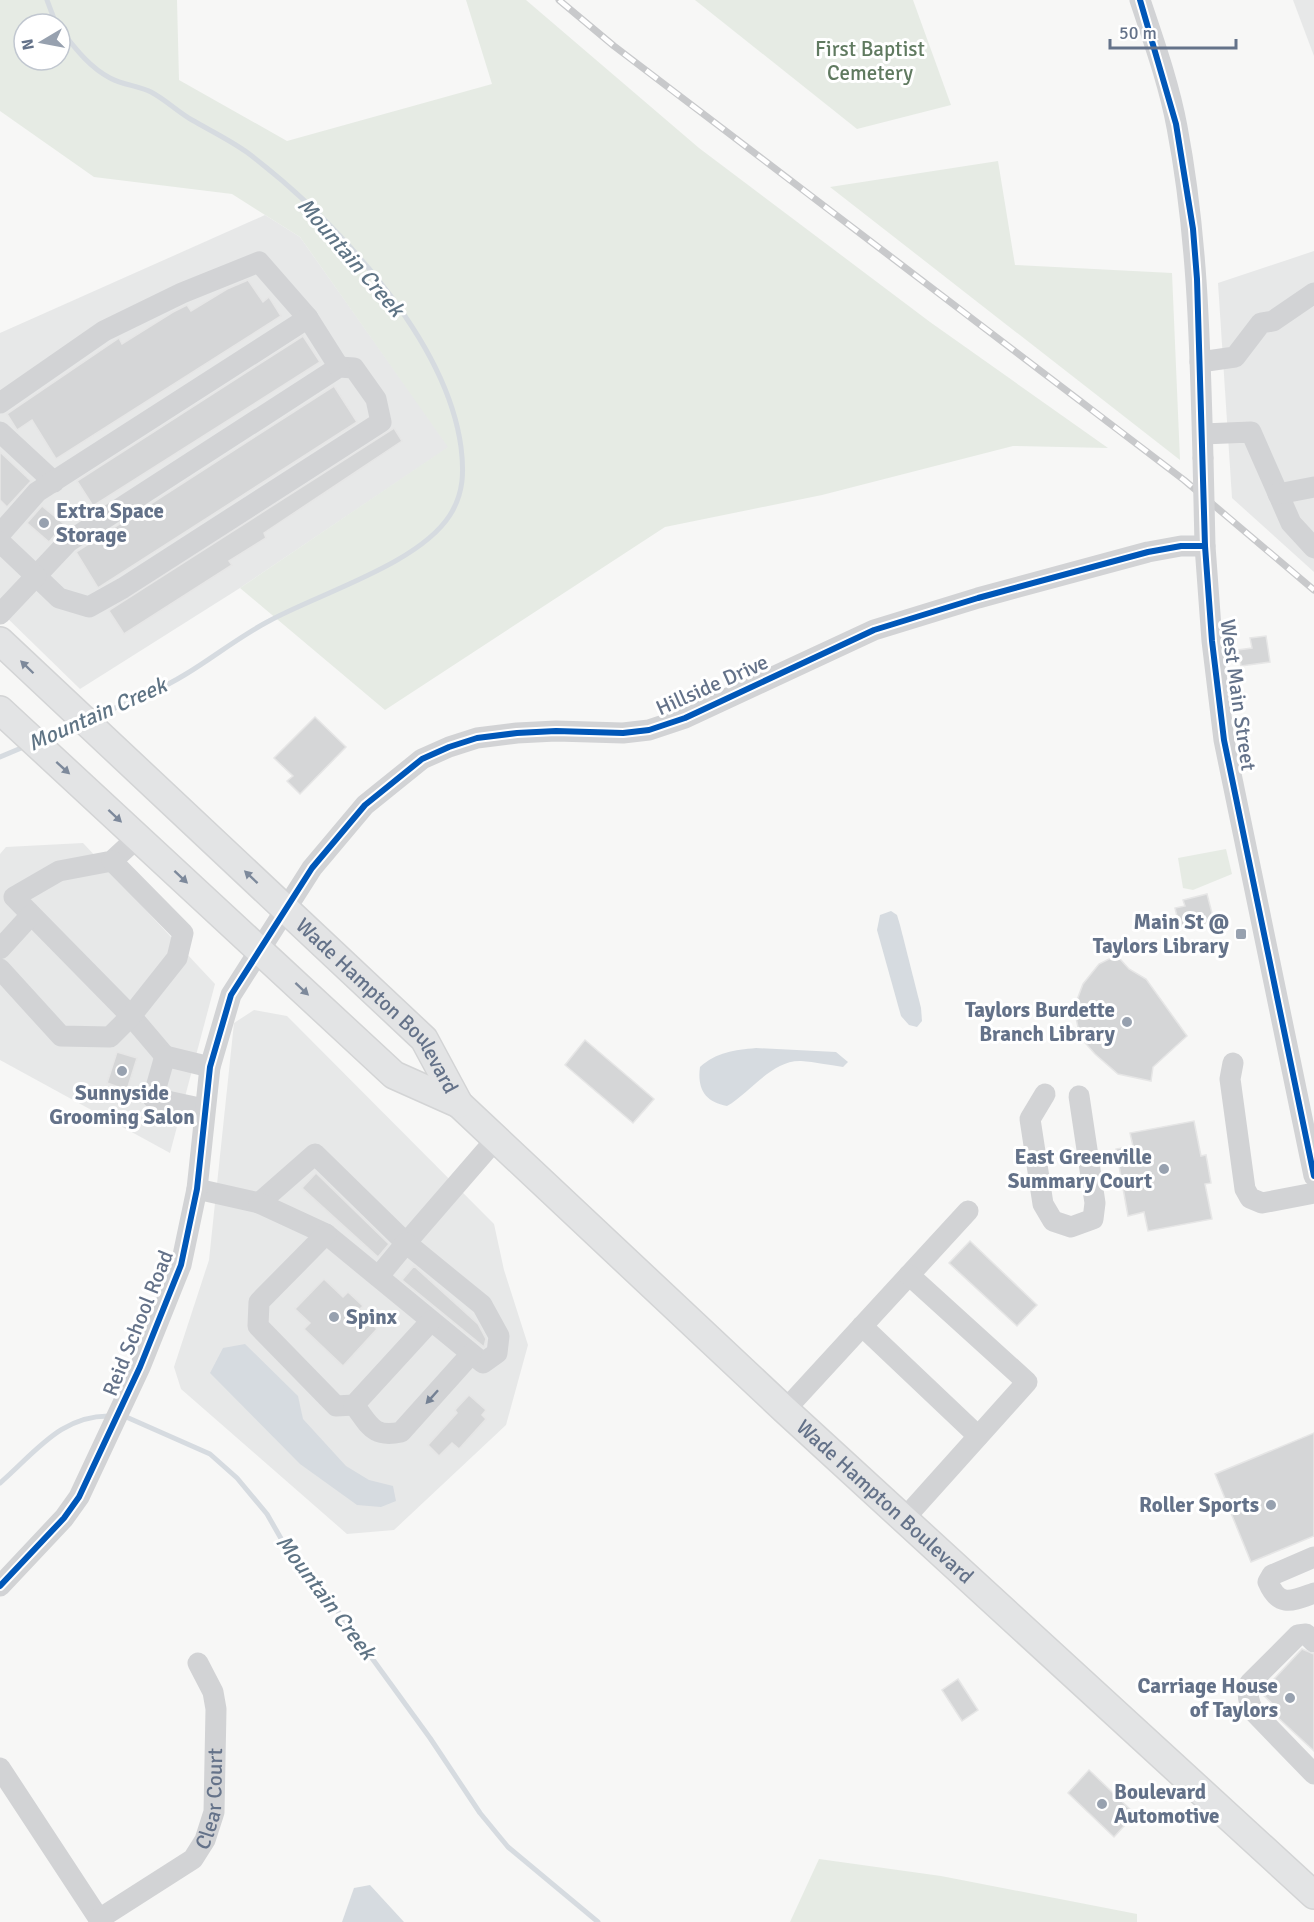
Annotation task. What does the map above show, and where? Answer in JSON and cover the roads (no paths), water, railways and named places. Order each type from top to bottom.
[{"type":"main road","name":"Wade Hampton Boulevard","points":[[0,641],[424,1039],[459,1104],[784,1410],[1314,1895]]},
{"type":"main road","name":"Wade Hampton Boulevard","points":[[2,712],[394,1075],[459,1104]]},
{"type":"street","name":"West Main Street","points":[[1140,0],[1176,124],[1185,170],[1197,279],[1205,546],[1212,641],[1224,740],[1314,1176]]},
{"type":"street","points":[[0,403],[104,332],[182,293],[259,262],[308,318],[339,367]]},
{"type":"street","points":[[1200,363],[1235,357],[1261,323],[1273,321],[1314,293]]},
{"type":"street","points":[[0,534],[37,492],[308,318]]},
{"type":"street","points":[[0,542],[36,576],[59,598],[89,607],[123,588],[381,422],[376,399],[354,368],[339,367],[68,542],[36,576],[0,614]]},
{"type":"street","points":[[0,432],[54,482]]},
{"type":"street","points":[[1203,434],[1251,432],[1291,523],[1314,548]]},
{"type":"street","points":[[1278,494],[1314,487]]},
{"type":"street","name":"Hillside Drive","points":[[285,910],[312,868],[365,805],[423,759],[449,747],[477,738],[517,733],[556,731],[623,733],[649,730],[685,718],[874,630],[1148,552],[1181,546],[1205,546]]},
{"type":"street","points":[[138,837],[112,861],[58,871],[14,897],[131,1016],[165,1056],[210,1067]]},
{"type":"street","points":[[0,969],[61,1036],[110,1037],[131,1016],[177,958],[183,933],[112,861]]},
{"type":"street","name":"Reid School Road","points":[[0,1586],[64,1518],[79,1497],[140,1367],[182,1265],[197,1189],[210,1067],[231,995],[285,910]]},
{"type":"street","points":[[0,949],[31,915]]},
{"type":"street","points":[[165,1056],[153,1098],[204,1109]]},
{"type":"street","points":[[1233,1063],[1230,1079],[1245,1189],[1250,1198],[1267,1202],[1314,1193]]},
{"type":"street","points":[[1045,1094],[1030,1119],[1043,1204],[1053,1221],[1071,1227],[1093,1219],[1095,1203],[1079,1096]]},
{"type":"street","points":[[378,1277],[496,1139]]},
{"type":"street","points":[[197,1189],[259,1203],[326,1234],[483,1364],[497,1353],[500,1336],[482,1305],[406,1243],[315,1154],[259,1203]]},
{"type":"street","points":[[784,1410],[968,1211]]},
{"type":"street","points":[[326,1234],[259,1302],[258,1326],[336,1406],[354,1405],[431,1321]]},
{"type":"street","points":[[904,1519],[1027,1382],[909,1275]]},
{"type":"street","points":[[862,1326],[978,1436]]},
{"type":"street","points":[[354,1405],[376,1433],[386,1435],[401,1432],[471,1354]]},
{"type":"street","points":[[1314,1557],[1272,1575],[1268,1582],[1274,1595],[1281,1600],[1295,1600],[1314,1593]]},
{"type":"street","points":[[1314,1642],[1306,1634],[1298,1635],[1250,1683],[1248,1692],[1248,1702],[1254,1712],[1314,1774]]},
{"type":"street","name":"Clear Court","points":[[100,1921],[193,1858],[210,1828],[214,1812],[216,1709],[213,1692],[198,1663]]},
{"type":"street","points":[[0,1768],[100,1921]]},
{"type":"waterway","name":"Mountain Creek","points":[[47,0],[52,12]]},
{"type":"waterway","name":"Mountain Creek","points":[[72,43],[102,74],[151,92],[187,117],[248,153],[315,211],[349,246],[381,283],[409,323],[433,364],[451,405],[463,465],[462,482],[455,507],[435,532],[416,548],[367,576],[269,621],[164,686],[93,717]]},
{"type":"waterway","name":"Mountain Creek","points":[[43,739],[76,725]]},
{"type":"waterway","name":"Mountain Creek","points":[[0,757],[26,746]]},
{"type":"waterway","name":"Mountain Creek","points":[[0,1483],[37,1448],[63,1428],[94,1417],[112,1416]]},
{"type":"waterway","name":"Mountain Creek","points":[[124,1416],[210,1454],[237,1478],[267,1514],[287,1549],[310,1573],[430,1738],[480,1813],[508,1847],[598,1922]]},
{"type":"railway","points":[[559,0],[614,46],[1184,480],[1314,590]]},
{"type":"place","name":"Extra Space Storage","points":[[44,523]]},
{"type":"place","name":"Main St @ Taylors Library","points":[[1241,934]]},
{"type":"place","name":"Taylors Burdette Branch Library","points":[[1127,1022]]},
{"type":"place","name":"Sunnyside Grooming Salon","points":[[122,1071]]},
{"type":"place","name":"East Greenville Summary Court","points":[[1164,1169]]},
{"type":"place","name":"Spinx","points":[[334,1317]]},
{"type":"place","name":"Roller Sports","points":[[1271,1505]]},
{"type":"place","name":"Carriage House of Taylors","points":[[1290,1698]]},
{"type":"place","name":"Boulevard Automotive","points":[[1102,1804]]},
{"type":"park label","name":"First Baptist Cemetery","points":[[870,61]]}]
